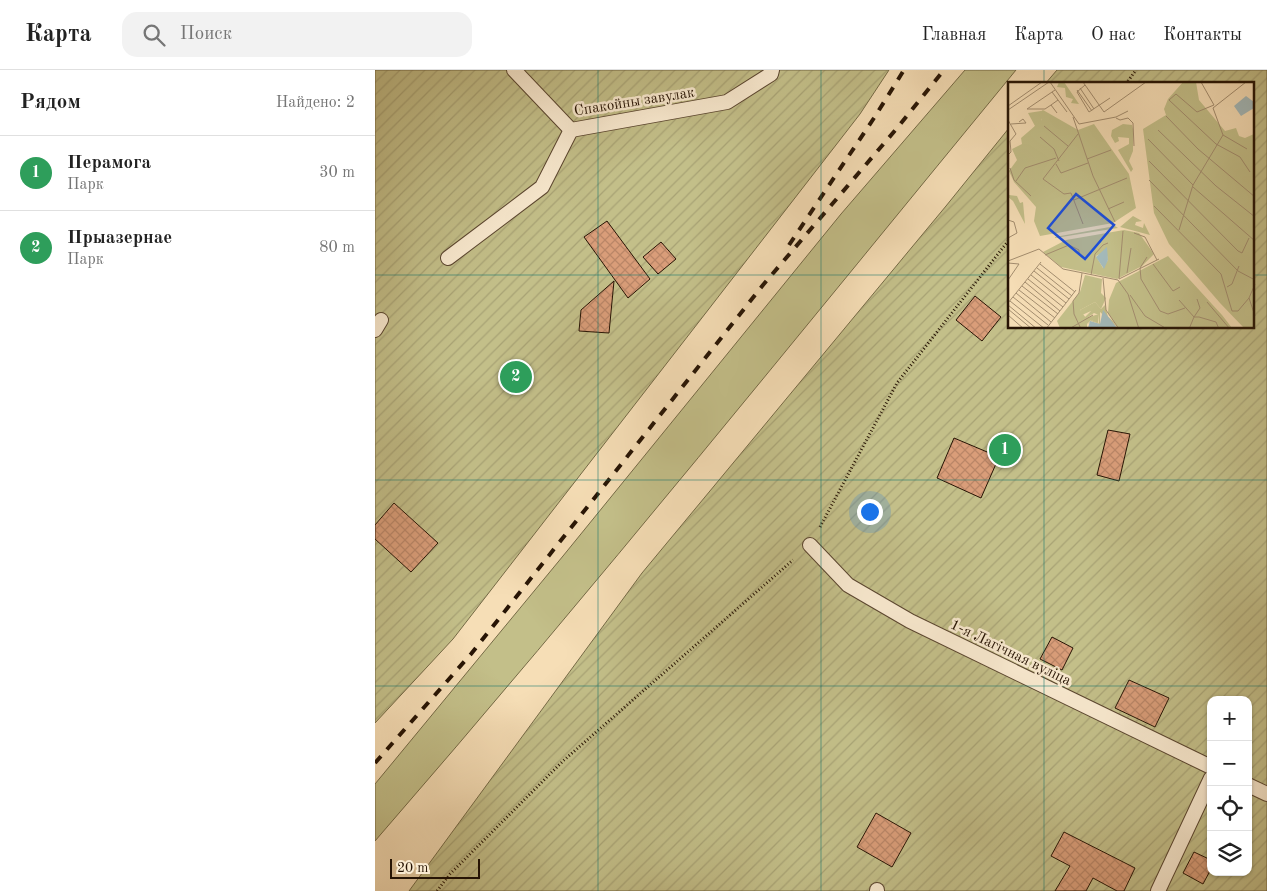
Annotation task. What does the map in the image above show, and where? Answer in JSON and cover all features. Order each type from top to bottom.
[{"type":"lane","name":"Спакойны завулак","points":[[514,70],[571,130],[727,102],[771,74],[772,70]]},
{"type":"lane","points":[[448,258],[542,187],[571,130]]},
{"type":"lane","name":"1-я Лагічная вуліца","points":[[810,545],[848,584],[911,621],[1207,765]]},
{"type":"lane","points":[[1158,891],[1207,786]]},
{"type":"lane","points":[[1250,786],[1267,794]]},
{"type":"path","points":[[1128,82],[1136,70]]},
{"type":"path","points":[[437,891],[450,874],[563,761],[810,545],[897,383],[1008,241]]},
{"type":"shaded area","points":[[375,70],[889,70],[860,114],[453,639],[375,723]]},
{"type":"shaded area","points":[[965,70],[1016,70],[618,554],[375,841],[375,784],[841,214]]},
{"type":"shaded area","points":[[1057,70],[1267,70],[1267,891],[409,891],[642,573],[1008,129],[1008,329],[1255,329],[1255,82],[1047,82]]},
{"type":"building","points":[[607,221],[650,279],[628,298],[584,237]]},
{"type":"building","points":[[661,242],[676,259],[658,274],[643,257]]},
{"type":"building","points":[[614,281],[609,333],[579,331],[581,310]]},
{"type":"building","points":[[975,296],[1001,317],[982,341],[956,320]]},
{"type":"building","points":[[1108,430],[1130,434],[1119,481],[1097,475]]},
{"type":"building","points":[[954,438],[999,457],[981,498],[937,478]]},
{"type":"building","points":[[394,503],[438,543],[411,572],[375,539],[375,525]]},
{"type":"building","points":[[1052,637],[1073,648],[1062,670],[1040,659]]},
{"type":"building","points":[[1129,680],[1169,698],[1155,727],[1115,708]]},
{"type":"building","points":[[876,813],[911,833],[892,867],[857,847]]},
{"type":"building","points":[[1064,832],[1135,868],[1124,891],[1117,891],[1093,878],[1086,891],[1055,891],[1070,866],[1051,856]]},
{"type":"building","points":[[1194,852],[1207,858],[1207,876],[1203,884],[1183,873]]},
{"type":"railway","points":[[789,245],[904,70]]},
{"type":"railway","points":[[375,763],[471,654],[763,285],[898,127],[944,70]]},
{"type":"place","name":"Прыазернае","points":[[516,377]]},
{"type":"place","name":"Перамога","points":[[1005,450]]}]
